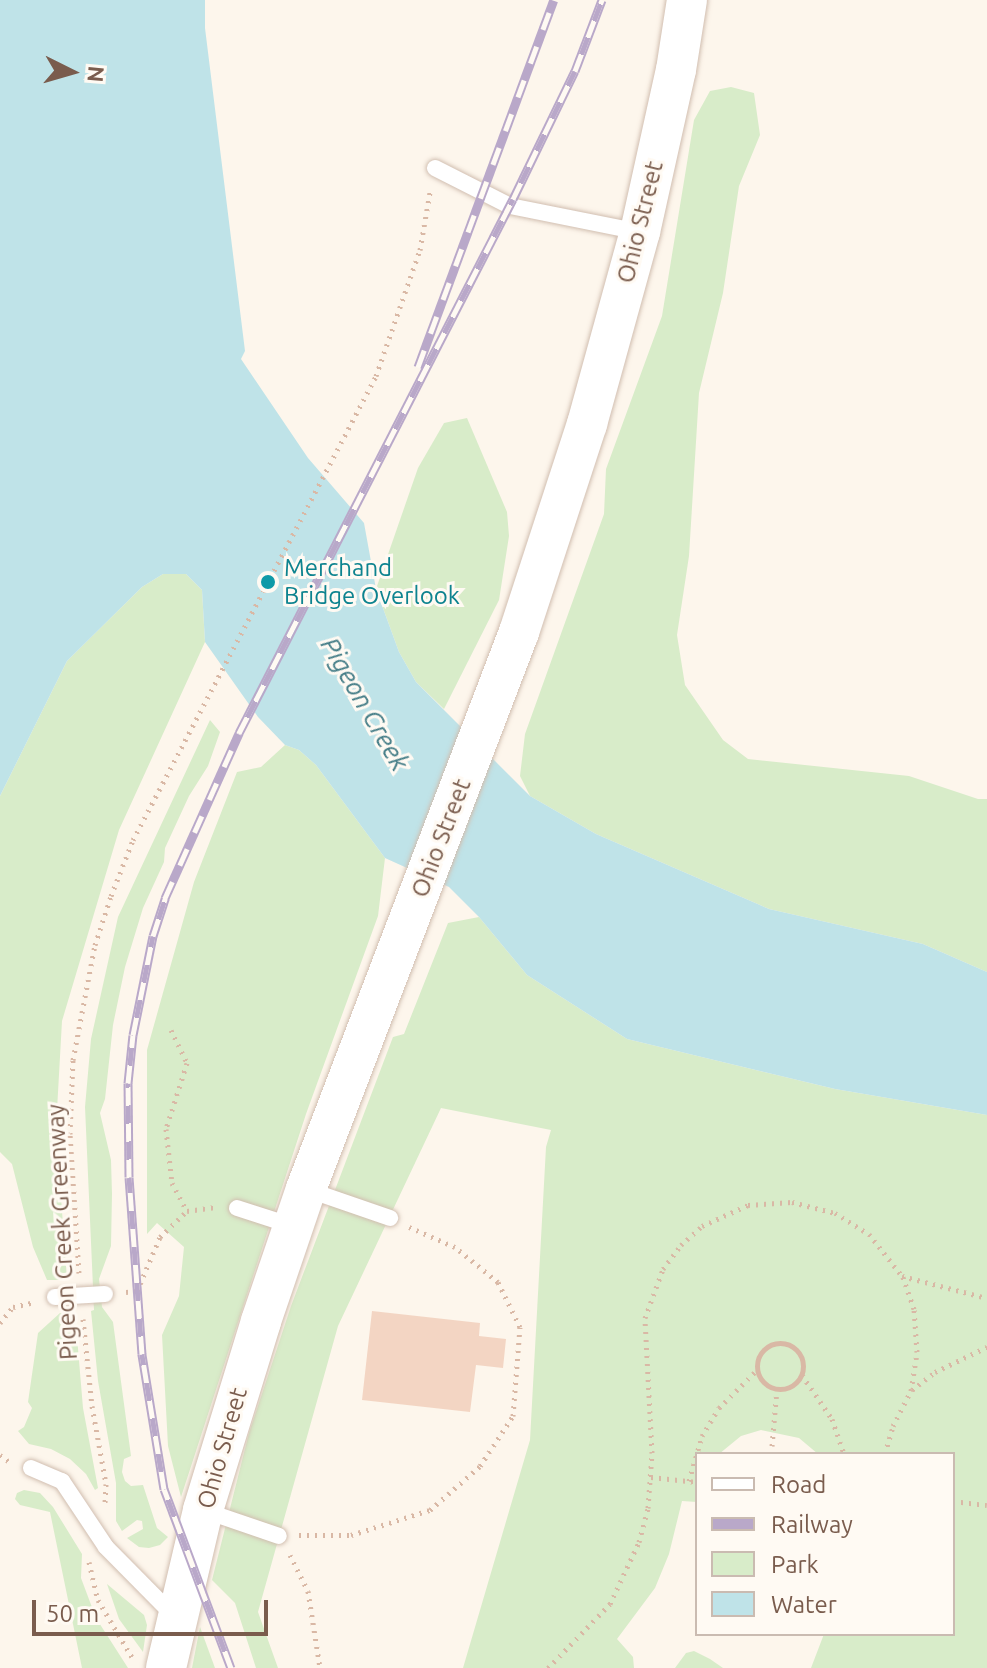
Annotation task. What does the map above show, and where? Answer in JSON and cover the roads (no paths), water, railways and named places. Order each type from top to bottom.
[{"type":"street","name":"Ohio Street","points":[[166,1668],[203,1510],[293,1226],[519,632],[587,424],[640,232],[676,70],[687,0]]},
{"type":"lane","points":[[435,168],[510,206],[640,232]]},
{"type":"lane","points":[[306,1189],[390,1218]]},
{"type":"lane","points":[[237,1208],[293,1226]]},
{"type":"lane","points":[[55,1297],[105,1294]]},
{"type":"lane","points":[[31,1468],[62,1481],[95,1534],[177,1618]]},
{"type":"lane","points":[[203,1510],[279,1536]]},
{"type":"water","name":"Pigeon Creek","points":[[0,0],[205,0],[205,28],[245,351],[241,359],[308,458],[364,523],[376,589],[399,652],[416,682],[530,796],[596,834],[769,909],[923,944],[987,972],[987,1115],[835,1089],[627,1039],[527,975],[479,917],[449,887],[385,858],[316,765],[299,750],[285,745],[258,717],[205,642],[202,590],[186,574],[163,574],[142,587],[67,661],[0,796]]},
{"type":"railway","points":[[418,367],[554,0]]},
{"type":"railway","points":[[231,1668],[164,1489],[142,1354],[129,1177],[128,1083],[133,1035],[153,936],[165,898],[239,733],[513,199],[575,71],[602,0]]},
{"type":"place","name":"Merchand Bridge Overlook","points":[[268,582]]}]
